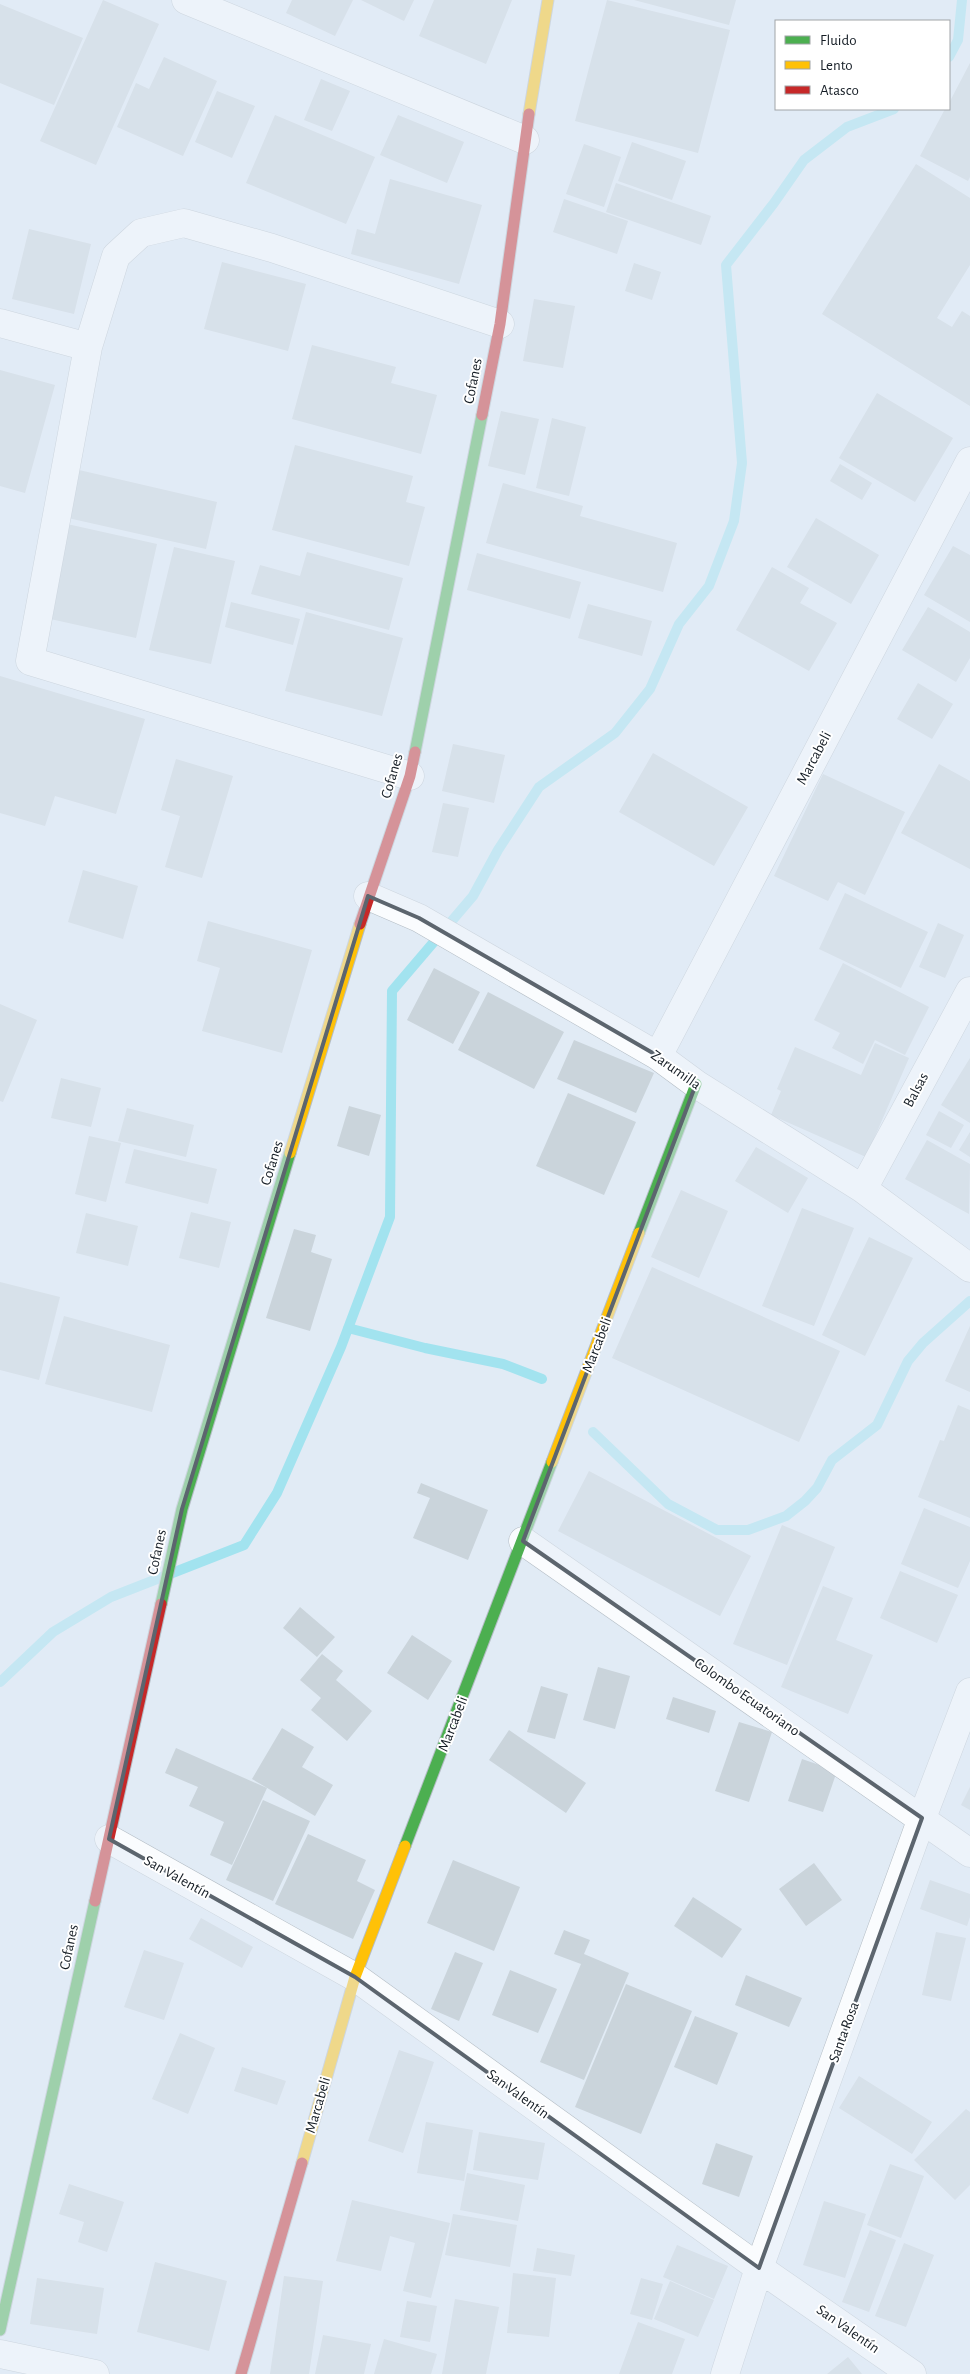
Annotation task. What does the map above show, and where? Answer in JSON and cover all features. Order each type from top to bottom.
[{"type":"street","points":[[186,0],[525,140]]},
{"type":"street","name":"Cofanes","points":[[0,2330],[182,1509],[368,896],[410,776],[500,324],[525,140],[548,0]]},
{"type":"street","points":[[410,776],[30,661],[88,347],[116,256],[141,233],[184,223],[272,248],[500,324]]},
{"type":"street","points":[[0,323],[88,347]]},
{"type":"street","name":"Marcabeli","points":[[658,1056],[970,461]]},
{"type":"street","name":"Zarumilla","points":[[368,896],[419,918],[658,1056],[696,1084],[863,1189],[970,1268]]},
{"type":"street","name":"Balsas","points":[[863,1189],[970,991]]},
{"type":"street","name":"Marcabeli","points":[[241,2374],[355,1977],[696,1084]]},
{"type":"street","name":"Colombo Ecuatoriano","points":[[523,1541],[970,1853]]},
{"type":"street","name":"Santa Rosa","points":[[725,2374],[759,2268],[922,1818],[970,1692]]},
{"type":"street","name":"San Valentín","points":[[109,1839],[355,1977],[759,2268],[912,2374]]},
{"type":"street","points":[[0,2354],[95,2374]]},
{"type":"highlighted area","points":[[368,896],[419,918],[658,1056],[696,1084],[523,1541],[922,1818],[759,2268],[355,1977],[109,1839],[182,1509]]},
{"type":"building","points":[[103,0],[159,24],[96,165],[40,141]]},
{"type":"building","points":[[292,0],[353,0],[335,36],[286,13]]},
{"type":"building","points":[[361,0],[414,0],[404,21]]},
{"type":"building","points":[[434,0],[512,0],[486,64],[419,36]]},
{"type":"building","points":[[607,0],[730,30],[698,153],[575,121]]},
{"type":"building","points":[[634,0],[736,0],[729,25]]},
{"type":"building","points":[[0,4],[83,38],[54,105],[0,83]]},
{"type":"building","points":[[164,57],[217,81],[183,156],[117,127],[136,83],[149,89]]},
{"type":"building","points":[[970,63],[970,177],[968,181],[920,156],[944,110],[950,110],[950,101]]},
{"type":"building","points":[[321,79],[350,91],[332,131],[304,120]]},
{"type":"building","points":[[217,91],[255,106],[232,158],[195,142]]},
{"type":"building","points":[[275,115],[375,157],[346,224],[246,183]]},
{"type":"building","points":[[398,115],[464,142],[447,183],[380,155]]},
{"type":"building","points":[[632,142],[686,161],[672,200],[618,181]]},
{"type":"building","points":[[584,144],[621,157],[604,207],[566,194]]},
{"type":"building","points":[[916,164],[970,198],[970,265],[937,318],[952,327],[962,311],[970,316],[970,406],[822,314]]},
{"type":"building","points":[[390,179],[482,205],[459,284],[351,254],[357,229],[375,234]]},
{"type":"building","points":[[616,183],[711,216],[701,245],[606,212]]},
{"type":"building","points":[[564,199],[628,221],[617,254],[553,232]]},
{"type":"building","points":[[29,229],[91,244],[74,314],[12,299]]},
{"type":"building","points":[[222,262],[306,284],[288,351],[204,329]]},
{"type":"building","points":[[634,263],[661,272],[652,300],[625,291]]},
{"type":"building","points":[[534,299],[575,306],[563,368],[523,361]]},
{"type":"building","points":[[312,345],[396,367],[391,383],[437,395],[421,454],[292,419]]},
{"type":"building","points":[[0,370],[55,385],[25,493],[0,486]]},
{"type":"building","points":[[877,393],[953,438],[915,502],[839,458]]},
{"type":"building","points":[[501,411],[539,419],[525,475],[488,466]]},
{"type":"building","points":[[552,418],[586,427],[569,496],[536,488]]},
{"type":"building","points":[[295,445],[413,476],[406,502],[425,507],[409,566],[272,530]]},
{"type":"building","points":[[840,464],[872,483],[862,500],[830,481]]},
{"type":"building","points":[[79,470],[217,502],[206,549],[68,518]]},
{"type":"building","points":[[503,483],[583,506],[580,516],[677,543],[663,592],[486,543]]},
{"type":"building","points":[[816,518],[879,555],[851,604],[787,567]]},
{"type":"building","points":[[67,524],[157,544],[136,638],[46,618]]},
{"type":"building","points":[[953,546],[970,555],[970,622],[924,595]]},
{"type":"building","points":[[174,547],[235,561],[211,664],[149,650]]},
{"type":"building","points":[[307,552],[403,578],[389,630],[251,594],[260,565],[300,576]]},
{"type":"building","points":[[477,553],[581,582],[570,619],[467,590]]},
{"type":"building","points":[[772,567],[809,588],[800,603],[837,623],[809,671],[736,630]]},
{"type":"building","points":[[231,602],[300,619],[293,645],[225,627]]},
{"type":"building","points":[[588,604],[652,621],[642,656],[578,638]]},
{"type":"building","points":[[928,607],[970,632],[970,658],[956,682],[902,650]]},
{"type":"building","points":[[306,612],[403,638],[382,716],[285,691]]},
{"type":"building","points":[[0,676],[145,719],[116,814],[55,796],[45,826],[0,813]]},
{"type":"building","points":[[918,683],[953,704],[932,739],[897,719]]},
{"type":"building","points":[[453,744],[505,755],[494,803],[442,791]]},
{"type":"building","points":[[653,753],[748,807],[714,866],[619,812]]},
{"type":"building","points":[[176,759],[233,776],[202,878],[165,867],[180,816],[161,810]]},
{"type":"building","points":[[939,764],[970,781],[970,869],[901,833]]},
{"type":"building","points":[[823,774],[905,812],[865,895],[838,882],[828,901],[774,876]]},
{"type":"building","points":[[443,803],[469,808],[458,857],[432,852]]},
{"type":"building","points":[[83,870],[138,886],[123,939],[68,922]]},
{"type":"building","points":[[845,893],[928,932],[901,988],[819,949]]},
{"type":"building","points":[[208,921],[312,950],[282,1053],[202,1031],[220,968],[197,961]]},
{"type":"building","points":[[938,923],[964,935],[945,978],[919,967]]},
{"type":"building","points":[[843,963],[929,1007],[905,1055],[875,1040],[863,1064],[832,1048],[840,1033],[814,1020]]},
{"type":"building","points":[[434,968],[480,992],[453,1044],[407,1020]]},
{"type":"building","points":[[488,992],[564,1032],[534,1089],[458,1050]]},
{"type":"building","points":[[0,1004],[37,1020],[3,1102],[0,1101]]},
{"type":"building","points":[[574,1040],[654,1073],[636,1113],[557,1079]]},
{"type":"building","points":[[875,1043],[909,1058],[866,1157],[771,1115],[781,1091],[777,1089],[795,1047],[861,1075]]},
{"type":"building","points":[[970,1058],[970,1123],[941,1105]]},
{"type":"building","points":[[61,1078],[101,1088],[91,1127],[51,1118]]},
{"type":"building","points":[[568,1093],[636,1122],[604,1195],[536,1166]]},
{"type":"building","points":[[349,1106],[381,1115],[369,1156],[337,1146]]},
{"type":"building","points":[[127,1108],[194,1125],[186,1157],[118,1141]]},
{"type":"building","points":[[939,1111],[964,1125],[951,1148],[926,1135]]},
{"type":"building","points":[[970,1132],[970,1157],[959,1150]]},
{"type":"building","points":[[89,1136],[121,1143],[106,1202],[75,1194]]},
{"type":"building","points":[[927,1140],[970,1164],[969,1214],[905,1179]]},
{"type":"building","points":[[756,1147],[808,1178],[788,1213],[735,1181]]},
{"type":"building","points":[[134,1149],[217,1169],[208,1204],[125,1183]]},
{"type":"building","points":[[681,1190],[728,1211],[699,1278],[651,1257]]},
{"type":"building","points":[[802,1208],[854,1228],[814,1326],[762,1306]]},
{"type":"building","points":[[191,1212],[231,1222],[219,1268],[179,1258]]},
{"type":"building","points":[[86,1213],[138,1226],[128,1266],[76,1253]]},
{"type":"building","points":[[294,1229],[316,1235],[311,1252],[332,1259],[310,1331],[266,1318]]},
{"type":"building","points":[[869,1237],[913,1258],[865,1356],[822,1335]]},
{"type":"building","points":[[652,1267],[840,1351],[799,1442],[612,1358]]},
{"type":"building","points":[[0,1282],[60,1297],[39,1380],[0,1370]]},
{"type":"building","points":[[64,1316],[170,1345],[152,1412],[45,1384]]},
{"type":"building","points":[[970,1326],[970,1392],[945,1381]]},
{"type":"building","points":[[958,1405],[970,1410],[970,1518],[918,1497],[940,1440],[944,1441]]},
{"type":"building","points":[[589,1471],[751,1556],[720,1616],[558,1531]]},
{"type":"building","points":[[421,1483],[488,1510],[468,1560],[413,1538],[430,1498],[417,1493]]},
{"type":"building","points":[[924,1508],[970,1527],[970,1561],[958,1588],[901,1564]]},
{"type":"building","points":[[782,1525],[835,1547],[787,1665],[733,1644]]},
{"type":"building","points":[[900,1571],[958,1595],[937,1643],[880,1618]]},
{"type":"building","points":[[823,1586],[853,1598],[836,1640],[873,1655],[848,1714],[781,1687]]},
{"type":"building","points":[[300,1607],[335,1637],[317,1657],[283,1628]]},
{"type":"building","points":[[412,1635],[452,1661],[428,1700],[387,1673]]},
{"type":"building","points":[[322,1654],[343,1671],[336,1680],[372,1711],[347,1741],[311,1710],[321,1698],[300,1680]]},
{"type":"building","points":[[598,1667],[630,1676],[615,1729],[583,1720]]},
{"type":"building","points":[[541,1686],[568,1694],[555,1739],[527,1732]]},
{"type":"building","points":[[673,1697],[716,1711],[709,1733],[666,1719]]},
{"type":"building","points":[[739,1722],[772,1732],[749,1802],[715,1791]]},
{"type":"building","points":[[282,1728],[314,1747],[302,1767],[333,1785],[315,1816],[252,1779]]},
{"type":"building","points":[[509,1730],[586,1783],[566,1813],[489,1760]]},
{"type":"building","points":[[176,1748],[267,1788],[232,1865],[210,1855],[224,1822],[189,1806],[198,1787],[165,1773]]},
{"type":"building","points":[[802,1759],[837,1771],[823,1812],[788,1801]]},
{"type":"building","points":[[970,1787],[970,1810],[961,1805]]},
{"type":"building","points":[[263,1800],[310,1821],[273,1901],[226,1880]]},
{"type":"building","points":[[308,1834],[366,1860],[357,1881],[375,1890],[353,1939],[275,1904]]},
{"type":"building","points":[[453,1860],[520,1887],[494,1951],[427,1923]]},
{"type":"building","points":[[814,1863],[842,1900],[806,1926],[779,1889]]},
{"type":"building","points":[[930,1880],[970,1894],[970,1917],[967,1926],[920,1909]]},
{"type":"building","points":[[693,1897],[742,1929],[722,1958],[674,1926]]},
{"type":"building","points":[[201,1918],[253,1947],[242,1968],[189,1939]]},
{"type":"building","points":[[564,1930],[590,1940],[584,1954],[629,1973],[584,2080],[540,2062],[581,1964],[554,1954]]},
{"type":"building","points":[[936,1932],[966,1938],[951,2001],[922,1995]]},
{"type":"building","points":[[144,1950],[184,1963],[164,2020],[124,2007]]},
{"type":"building","points":[[455,1952],[483,1963],[459,2021],[431,2009]]},
{"type":"building","points":[[510,1970],[557,1989],[538,2033],[492,2015]]},
{"type":"building","points":[[746,1975],[802,1998],[789,2027],[735,2005]]},
{"type":"building","points":[[626,1984],[692,2011],[641,2134],[575,2107]]},
{"type":"building","points":[[695,2016],[738,2033],[717,2085],[674,2067]]},
{"type":"building","points":[[180,2033],[215,2048],[188,2114],[152,2099]]},
{"type":"building","points":[[399,2050],[434,2062],[403,2153],[368,2141]]},
{"type":"building","points":[[242,2067],[286,2081],[277,2105],[234,2091]]},
{"type":"building","points":[[859,2076],[932,2122],[912,2154],[839,2108]]},
{"type":"building","points":[[966,2109],[970,2112],[970,2185],[955,2200],[914,2160]]},
{"type":"building","points":[[426,2122],[473,2130],[464,2181],[417,2173]]},
{"type":"building","points":[[479,2132],[545,2143],[538,2180],[473,2170]]},
{"type":"building","points":[[716,2143],[753,2156],[739,2197],[702,2184]]},
{"type":"building","points":[[890,2164],[924,2176],[901,2238],[867,2225]]},
{"type":"building","points":[[467,2173],[525,2185],[518,2221],[460,2210]]},
{"type":"building","points":[[69,2184],[124,2202],[107,2252],[78,2242],[84,2222],[59,2214]]},
{"type":"building","points":[[352,2200],[450,2223],[431,2298],[403,2291],[415,2243],[390,2236],[381,2271],[336,2261]]},
{"type":"building","points":[[824,2201],[866,2214],[845,2278],[803,2265]]},
{"type":"building","points":[[453,2214],[517,2225],[510,2267],[445,2255]]},
{"type":"building","points":[[870,2230],[896,2240],[869,2312],[842,2302]]},
{"type":"building","points":[[904,2243],[934,2255],[906,2327],[875,2316]]},
{"type":"building","points":[[677,2245],[728,2266],[714,2299],[663,2277]]},
{"type":"building","points":[[537,2248],[575,2255],[571,2276],[533,2271]]},
{"type":"building","points":[[155,2262],[227,2281],[209,2351],[137,2332]]},
{"type":"building","points":[[513,2273],[556,2278],[549,2337],[507,2333]]},
{"type":"building","points":[[284,2276],[323,2281],[309,2374],[270,2374]]},
{"type":"building","points":[[37,2278],[104,2288],[97,2334],[30,2324]]},
{"type":"building","points":[[641,2278],[663,2284],[652,2320],[630,2314]]},
{"type":"building","points":[[670,2281],[714,2300],[698,2337],[654,2319]]},
{"type":"building","points":[[455,2299],[499,2307],[486,2374],[442,2374]]},
{"type":"building","points":[[407,2301],[437,2306],[430,2342],[400,2337]]},
{"type":"building","points":[[638,2322],[685,2339],[672,2374],[619,2374]]},
{"type":"building","points":[[323,2335],[371,2344],[364,2374],[315,2374]]},
{"type":"building","points":[[384,2339],[437,2354],[431,2374],[374,2374]]},
{"type":"building","points":[[848,2357],[862,2374],[827,2374]]},
{"type":"waterway","points":[[950,55],[958,40],[962,0]]},
{"type":"waterway","points":[[0,1682],[53,1632],[111,1597],[244,1545],[277,1493],[341,1347],[390,1217],[392,991],[473,896],[498,850],[539,787],[615,733],[650,689],[679,624],[709,586],[734,521],[742,463],[726,265],[774,203],[804,160],[847,127],[891,110]]},
{"type":"waterway","points":[[593,1432],[668,1504],[717,1530],[748,1530],[786,1516],[805,1501],[817,1488],[832,1460],[877,1425],[908,1361],[923,1343],[970,1301]]},
{"type":"waterway","points":[[348,1328],[425,1348],[503,1364],[542,1379]]},
{"type":"traffic: fast","points":[[415,752],[482,415]]},
{"type":"traffic: fast","points":[[639,1233],[696,1084]]},
{"type":"traffic: fast","points":[[161,1604],[182,1509],[290,1153]]},
{"type":"traffic: fast","points":[[405,1846],[552,1462]]},
{"type":"traffic: fast","points":[[0,2330],[95,1901]]},
{"type":"traffic: slow","points":[[529,114],[548,0]]},
{"type":"traffic: slow","points":[[290,1153],[360,924]]},
{"type":"traffic: slow","points":[[552,1462],[639,1233]]},
{"type":"traffic: slow","points":[[302,2163],[355,1977],[405,1846]]},
{"type":"traffic: jam","points":[[482,415],[500,324],[529,114]]},
{"type":"traffic: jam","points":[[360,924],[410,776],[415,752]]},
{"type":"traffic: jam","points":[[95,1901],[161,1604]]},
{"type":"traffic: jam","points":[[241,2374],[302,2163]]}]
